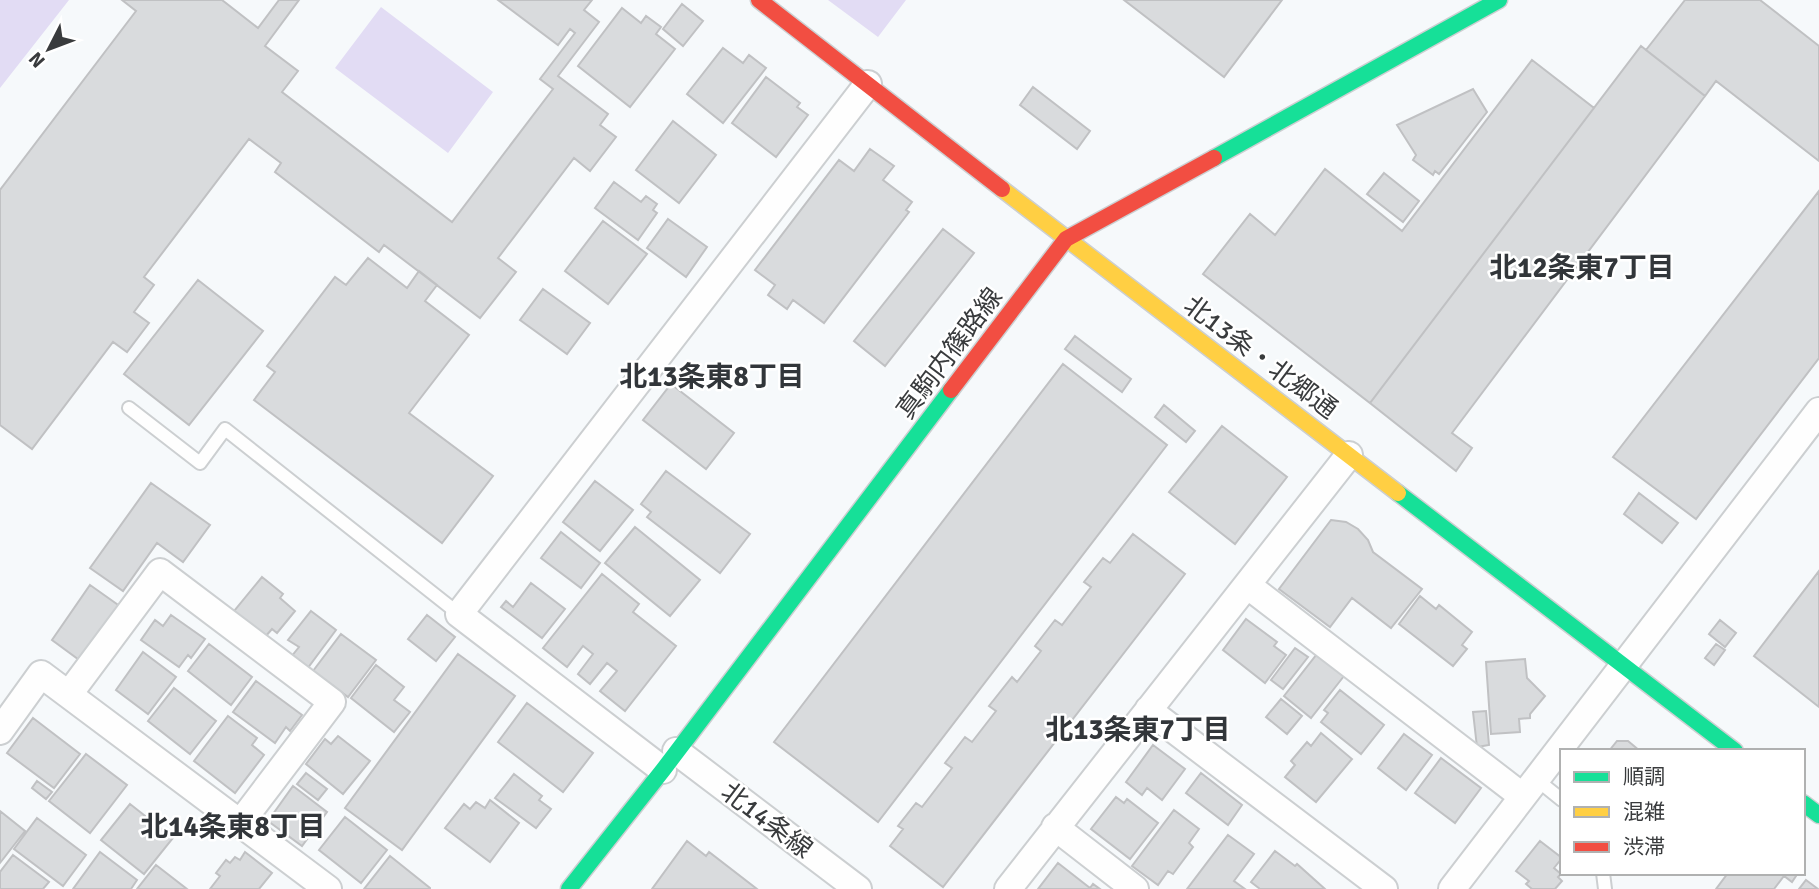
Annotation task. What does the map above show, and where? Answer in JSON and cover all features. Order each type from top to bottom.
[{"type":"main road","name":"北13条・北郷通","points":[[759,0],[1066,239],[1732,749]]},
{"type":"main road","name":"真駒内篠路線","points":[[569,889],[1066,239],[1499,0]]},
{"type":"street","points":[[459,614],[868,84]]},
{"type":"street","points":[[1452,889],[1819,411]]},
{"type":"street","points":[[1008,889],[1349,455]]},
{"type":"street","points":[[69,694],[160,572],[332,702],[241,822]]},
{"type":"street","points":[[1247,585],[1529,787]]},
{"type":"street","name":"北14条線","points":[[459,614],[858,889]]},
{"type":"street","points":[[0,731],[41,674],[328,889]]},
{"type":"street","points":[[1148,710],[1384,889]]},
{"type":"street","points":[[1055,827],[1135,889]]},
{"type":"lane","points":[[129,408],[200,463],[225,429],[459,614]]},
{"type":"lane","points":[[1529,787],[1560,799]]},
{"type":"shaded area","points":[[0,0],[69,0],[0,88]]},
{"type":"shaded area","points":[[828,0],[906,0],[878,37]]},
{"type":"shaded area","points":[[381,7],[493,92],[448,153],[335,68]]},
{"type":"building","points":[[122,0],[222,0],[258,28],[279,0],[299,0],[265,46],[298,71],[282,92],[452,222],[553,89],[540,79],[575,33],[570,29],[558,45],[498,0],[592,0],[584,10],[599,22],[558,76],[608,114],[600,125],[616,137],[590,171],[574,158],[498,258],[516,272],[480,318],[384,245],[379,252],[275,172],[281,163],[249,139],[144,277],[154,285],[134,312],[149,323],[127,352],[113,342],[32,449],[0,425],[0,190],[136,11]]},
{"type":"building","points":[[1124,0],[1282,0],[1224,77]]},
{"type":"building","points":[[1685,0],[1760,0],[1819,46],[1819,161],[1716,81],[1705,96],[1646,50]]},
{"type":"building","points":[[682,4],[703,21],[683,46],[663,29]]},
{"type":"building","points":[[622,8],[641,23],[646,16],[661,27],[656,34],[675,49],[630,107],[578,66]]},
{"type":"building","points":[[1641,46],[1705,96],[1452,433],[1472,448],[1456,471],[1370,403]]},
{"type":"building","points":[[723,48],[743,63],[749,55],[766,68],[723,123],[687,94]]},
{"type":"building","points":[[1532,60],[1594,108],[1370,403],[1203,274],[1250,214],[1275,235],[1325,169],[1402,231]]},
{"type":"building","points":[[766,77],[800,103],[797,107],[808,115],[776,157],[732,123]]},
{"type":"building","points":[[1033,87],[1090,131],[1077,149],[1020,105]]},
{"type":"building","points":[[1473,89],[1487,112],[1439,174],[1435,171],[1433,175],[1413,160],[1416,155],[1397,125]]},
{"type":"building","points":[[673,121],[716,155],[679,203],[636,170]]},
{"type":"building","points":[[870,149],[894,166],[883,180],[912,202],[906,210],[909,212],[824,323],[793,300],[787,309],[768,295],[775,285],[755,270],[839,160],[854,171]]},
{"type":"building","points":[[1384,173],[1419,201],[1403,222],[1367,194]]},
{"type":"building","points":[[614,182],[641,202],[646,196],[657,204],[653,210],[657,213],[638,240],[595,208]]},
{"type":"building","points":[[1819,191],[1819,358],[1696,519],[1613,457]]},
{"type":"building","points":[[668,219],[707,247],[686,277],[647,248]]},
{"type":"building","points":[[603,221],[647,254],[608,304],[565,271]]},
{"type":"building","points":[[943,229],[974,253],[885,366],[854,341]]},
{"type":"building","points":[[368,258],[407,288],[419,271],[437,285],[425,301],[469,335],[409,413],[493,476],[442,543],[254,400],[275,372],[267,366],[335,277],[346,285]]},
{"type":"building","points":[[198,280],[263,331],[189,425],[124,374]]},
{"type":"building","points":[[543,289],[590,323],[567,354],[520,320]]},
{"type":"building","points":[[1075,336],[1131,379],[1122,392],[1065,349]]},
{"type":"building","points":[[1063,364],[1167,445],[878,822],[774,742]]},
{"type":"building","points":[[671,384],[734,433],[706,469],[643,420]]},
{"type":"building","points":[[1164,405],[1195,431],[1186,442],[1155,417]]},
{"type":"building","points":[[1222,426],[1287,477],[1235,544],[1169,492]]},
{"type":"building","points":[[666,471],[750,534],[720,573],[647,517],[651,512],[641,504]]},
{"type":"building","points":[[595,481],[633,510],[600,551],[563,522]]},
{"type":"building","points":[[151,483],[210,525],[183,562],[157,543],[123,591],[90,568]]},
{"type":"building","points":[[1639,493],[1678,523],[1662,543],[1624,514]]},
{"type":"building","points":[[1331,520],[1346,522],[1358,529],[1368,540],[1373,552],[1422,589],[1391,628],[1352,598],[1330,627],[1279,589]]},
{"type":"building","points":[[635,527],[700,580],[670,616],[605,563]]},
{"type":"building","points":[[561,532],[600,563],[581,588],[541,558]]},
{"type":"building","points":[[1133,534],[1185,574],[943,887],[890,846],[903,829],[898,826],[916,803],[922,807],[952,768],[945,763],[965,737],[972,742],[996,711],[989,706],[1012,677],[1017,682],[1041,651],[1035,646],[1055,620],[1062,625],[1091,587],[1084,582],[1103,558],[1110,563]]},
{"type":"building","points":[[1819,571],[1819,707],[1754,656]]},
{"type":"building","points":[[602,574],[639,604],[633,612],[676,646],[625,711],[600,691],[617,671],[607,663],[590,684],[578,674],[593,654],[583,646],[567,667],[543,648]]},
{"type":"building","points":[[262,577],[283,594],[280,598],[295,611],[277,633],[272,629],[265,637],[234,611]]},
{"type":"building","points":[[531,583],[565,609],[542,638],[501,607],[506,601],[513,607]]},
{"type":"building","points":[[90,585],[121,607],[82,662],[52,640]]},
{"type":"building","points":[[1420,596],[1436,609],[1439,605],[1472,632],[1462,645],[1467,649],[1453,666],[1399,624]]},
{"type":"building","points":[[311,611],[336,630],[307,669],[291,657],[299,647],[288,640]]},
{"type":"building","points":[[171,615],[205,639],[191,658],[188,655],[179,667],[141,640],[155,620],[163,626]]},
{"type":"building","points":[[427,615],[455,637],[436,661],[408,639]]},
{"type":"building","points":[[1246,619],[1277,642],[1274,646],[1286,655],[1265,683],[1223,650]]},
{"type":"building","points":[[1720,620],[1736,633],[1725,647],[1709,634]]},
{"type":"building","points":[[341,634],[376,660],[348,697],[313,671]]},
{"type":"building","points":[[209,644],[252,677],[231,705],[188,671]]},
{"type":"building","points":[[1716,644],[1725,650],[1714,665],[1705,658]]},
{"type":"building","points":[[1295,648],[1308,657],[1283,689],[1271,680]]},
{"type":"building","points":[[143,652],[176,677],[148,714],[116,690]]},
{"type":"building","points":[[458,654],[515,696],[402,850],[345,808]]},
{"type":"building","points":[[1317,654],[1344,676],[1311,718],[1284,696]]},
{"type":"building","points":[[1525,659],[1527,678],[1545,696],[1530,714],[1530,718],[1519,719],[1520,732],[1491,734],[1486,662]]},
{"type":"building","points":[[376,665],[404,687],[394,700],[410,712],[394,732],[351,698]]},
{"type":"building","points":[[256,681],[302,715],[290,731],[286,727],[275,743],[233,712]]},
{"type":"building","points":[[174,688],[216,721],[190,754],[148,721]]},
{"type":"building","points":[[1340,690],[1384,725],[1361,754],[1321,722],[1328,713],[1324,710]]},
{"type":"building","points":[[1281,699],[1302,716],[1287,734],[1266,717]]},
{"type":"building","points":[[527,703],[593,753],[563,792],[498,742]]},
{"type":"building","points":[[1486,711],[1489,745],[1477,747],[1473,712]]},
{"type":"building","points":[[228,716],[257,738],[252,745],[264,755],[235,793],[194,761]]},
{"type":"building","points":[[33,718],[80,754],[54,788],[7,753]]},
{"type":"building","points":[[1321,733],[1352,759],[1316,802],[1285,777],[1295,765],[1291,761],[1307,742],[1311,746]]},
{"type":"building","points":[[1404,734],[1432,755],[1406,790],[1378,768]]},
{"type":"building","points":[[338,736],[370,761],[343,794],[306,764],[325,739],[331,744]]},
{"type":"building","points":[[1617,741],[1628,741],[1638,749],[1611,749]]},
{"type":"building","points":[[1153,745],[1185,769],[1162,800],[1147,788],[1142,795],[1126,782]]},
{"type":"building","points":[[86,754],[127,785],[90,833],[49,801]]},
{"type":"building","points":[[1441,758],[1481,788],[1455,823],[1415,793]]},
{"type":"building","points":[[306,773],[327,789],[318,800],[297,784]]},
{"type":"building","points":[[1201,773],[1242,805],[1228,825],[1186,793]]},
{"type":"building","points":[[514,774],[542,796],[539,800],[551,809],[536,828],[495,798]]},
{"type":"building","points":[[37,781],[52,792],[46,799],[32,788]]},
{"type":"building","points":[[293,786],[327,812],[302,846],[268,821]]},
{"type":"building","points":[[1116,797],[1124,803],[1127,799],[1158,823],[1130,859],[1091,829]]},
{"type":"building","points":[[490,800],[519,823],[490,862],[445,828],[464,804],[470,809],[476,802],[485,808]]},
{"type":"building","points":[[130,804],[173,838],[144,874],[101,840]]},
{"type":"building","points":[[1174,810],[1199,829],[1189,843],[1193,847],[1173,874],[1168,871],[1158,885],[1132,866]]},
{"type":"building","points":[[0,811],[25,831],[0,863]]},
{"type":"building","points":[[345,817],[387,850],[361,883],[319,850]]},
{"type":"building","points":[[37,818],[86,855],[63,886],[14,849]]},
{"type":"building","points":[[1228,835],[1254,854],[1234,881],[1245,889],[1187,889]]},
{"type":"building","points":[[687,841],[706,856],[709,852],[757,889],[652,889]]},
{"type":"building","points":[[1540,841],[1560,856],[1554,868],[1560,873],[1558,877],[1562,881],[1555,889],[1532,889],[1526,884],[1529,881],[1516,871]]},
{"type":"building","points":[[1275,851],[1295,866],[1297,864],[1325,889],[1260,889],[1251,882]]},
{"type":"building","points":[[100,852],[137,880],[131,889],[73,889]]},
{"type":"building","points":[[245,852],[272,873],[259,889],[210,889],[220,876],[216,873],[226,860],[230,863],[235,857],[240,860]]},
{"type":"building","points":[[13,855],[49,882],[43,889],[0,889],[0,872]]},
{"type":"building","points":[[390,856],[430,888],[430,889],[364,889]]},
{"type":"building","points":[[1058,863],[1090,888],[1093,884],[1100,889],[1038,889]]},
{"type":"building","points":[[156,865],[187,889],[137,889]]},
{"type":"building","points":[[1726,875],[1797,875],[1792,882],[1784,876],[1774,889],[1716,889]]},
{"type":"building","points":[[1806,880],[1818,889],[1799,889]]},
{"type":"traffic: fast","points":[[1214,158],[1499,0]]},
{"type":"traffic: fast","points":[[569,889],[663,770],[951,390]]},
{"type":"traffic: fast","points":[[1398,493],[1732,749]]},
{"type":"traffic: fast","points":[[1805,804],[1819,815]]},
{"type":"traffic: slow","points":[[1002,189],[1398,493]]},
{"type":"traffic: jam","points":[[759,0],[1002,189]]},
{"type":"traffic: jam","points":[[951,390],[1066,239],[1214,158]]},
{"type":"district","name":"北12条東7丁目","points":[[1582,267]]},
{"type":"district","name":"北13条東8丁目","points":[[712,376]]},
{"type":"district","name":"北13条東7丁目","points":[[1138,729]]},
{"type":"district","name":"北14条東8丁目","points":[[233,826]]}]
